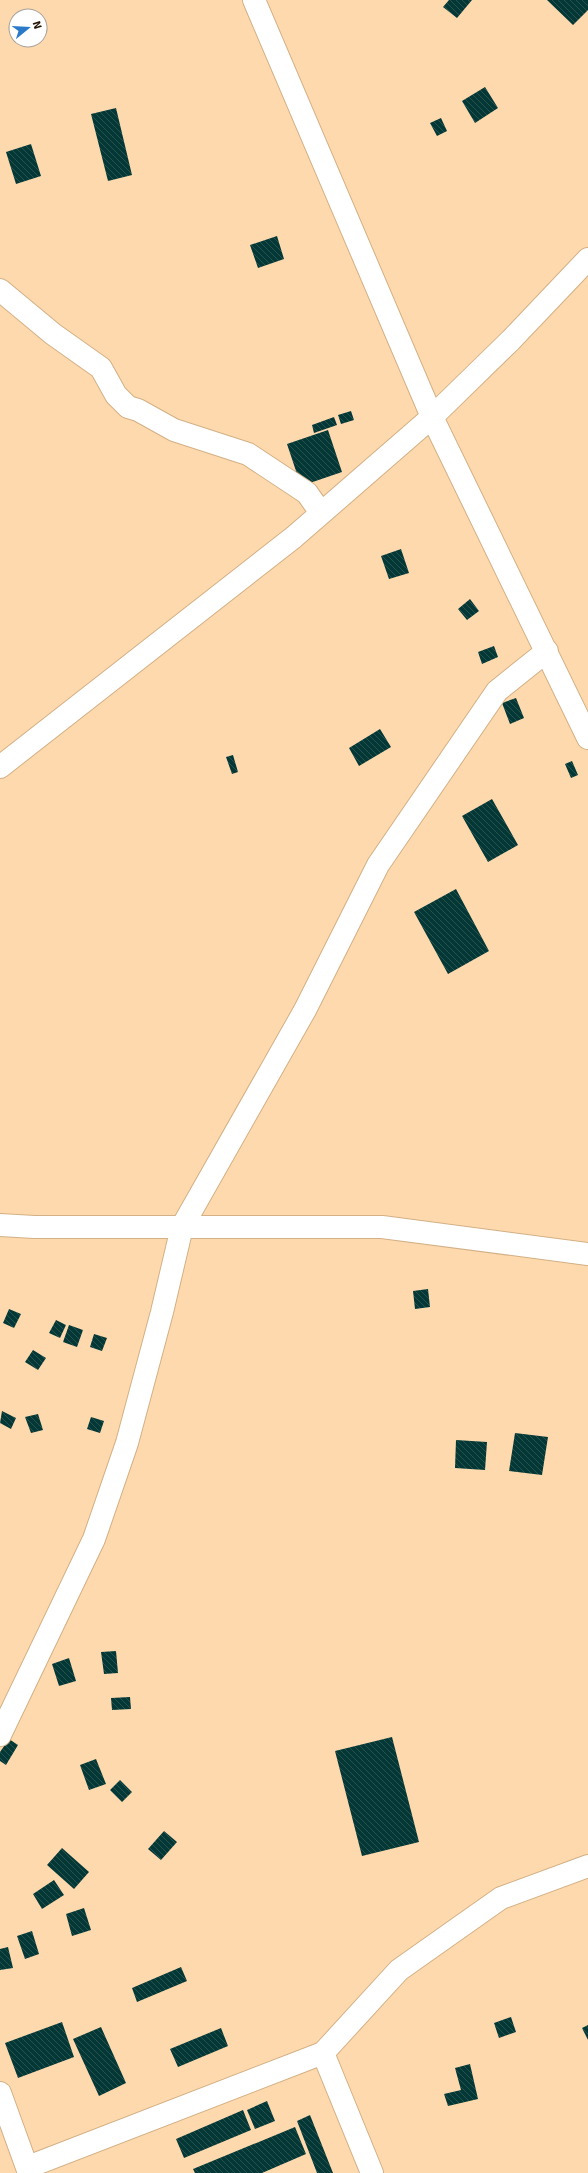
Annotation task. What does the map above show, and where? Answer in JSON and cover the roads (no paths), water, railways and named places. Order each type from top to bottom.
[{"type":"street","points":[[254,0],[432,417],[588,738]]},
{"type":"street","points":[[0,767],[294,538],[432,417],[510,340],[588,259]]},
{"type":"street","points":[[0,290],[53,334],[101,368],[116,395],[128,407],[138,410],[174,430],[248,454],[307,493],[321,513]]},
{"type":"street","points":[[0,1735],[94,1539],[127,1443],[162,1312],[182,1227],[305,1010],[378,865],[497,690],[547,651]]},
{"type":"street","points":[[0,1225],[382,1228],[588,1254]]},
{"type":"street","points":[[0,2093],[28,2170],[323,2053],[399,1970],[501,1898],[588,1866]]},
{"type":"street","points":[[323,2053],[372,2173]]}]
